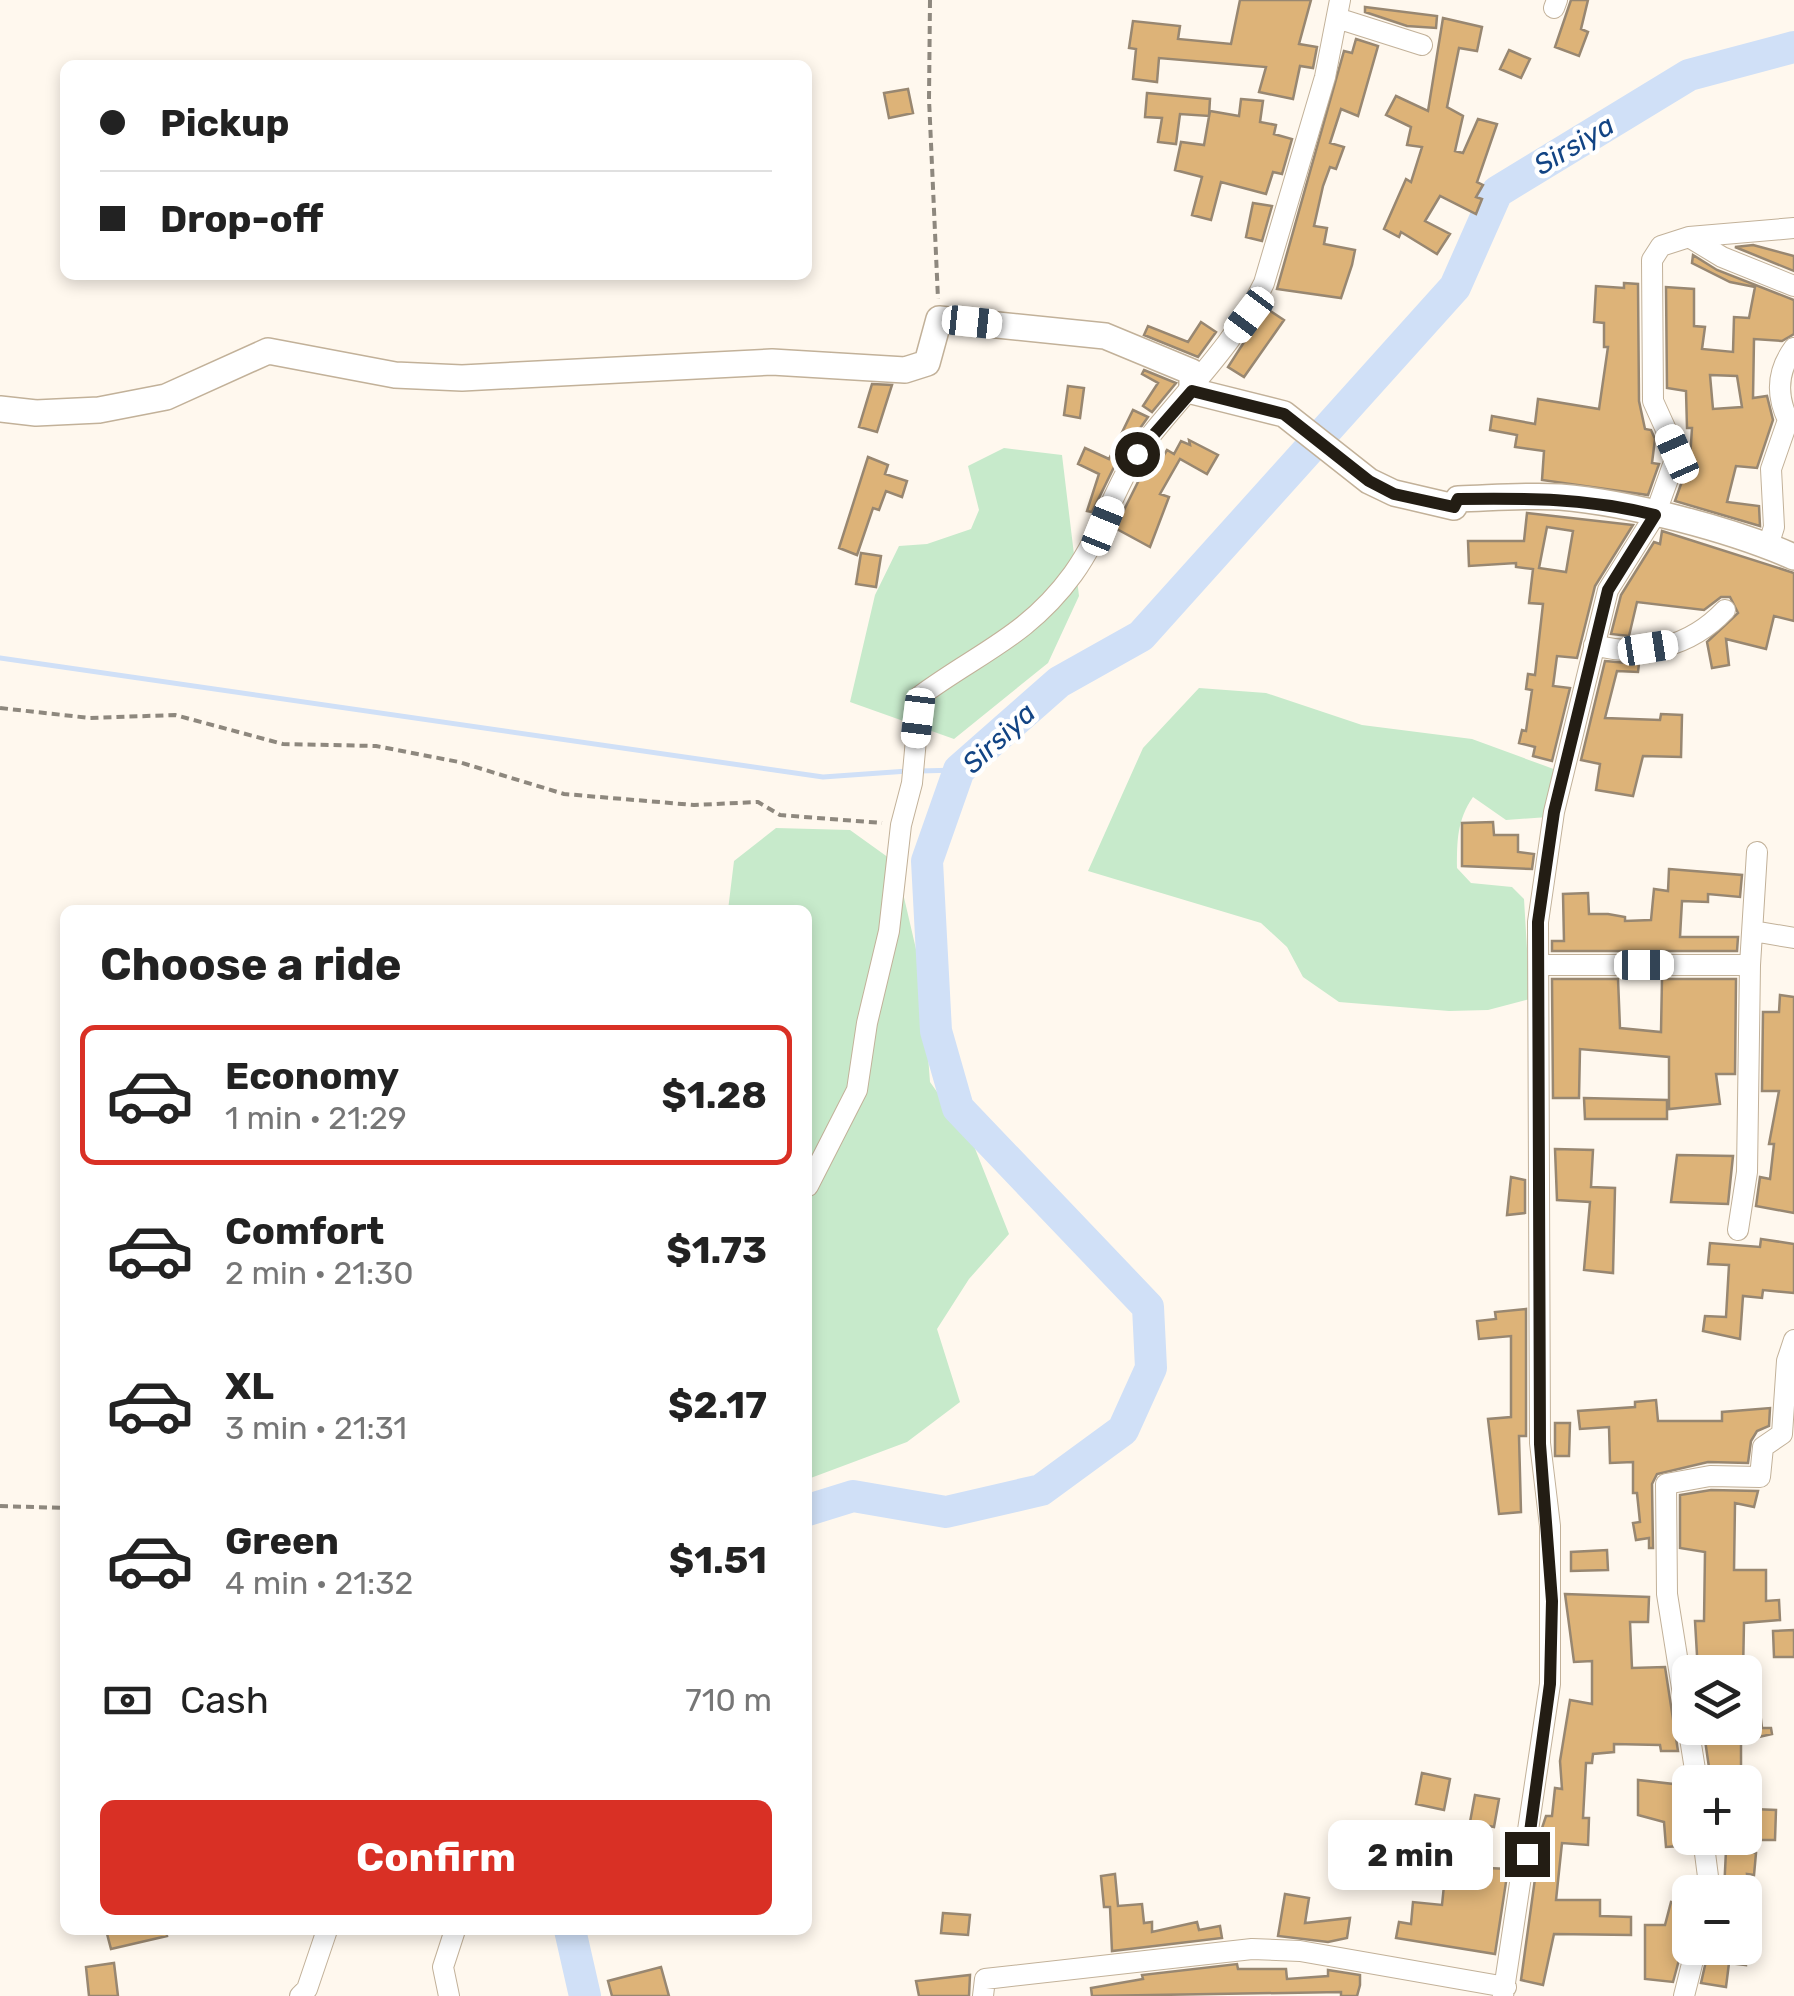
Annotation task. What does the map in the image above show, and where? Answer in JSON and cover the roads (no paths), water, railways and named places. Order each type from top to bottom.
[{"type":"street","points":[[812,1178],[857,1090],[866,1023],[889,932],[902,825],[913,775],[920,696],[993,652],[1040,614],[1074,573],[1103,526],[1124,473],[1249,315],[1264,283],[1340,9],[1422,45]]},
{"type":"street","points":[[983,1996],[984,1979],[1252,1949],[1300,1951],[1505,1992],[1550,1684],[1550,1526],[1540,1444],[1538,922],[1554,812],[1608,590],[1655,515],[1677,454],[1653,401],[1652,260],[1660,246],[1688,237],[1794,228]]},
{"type":"street","points":[[1688,237],[1722,257],[1794,286]]},
{"type":"street","points":[[0,410],[36,414],[99,410],[166,397],[268,351],[378,373],[445,378],[772,362],[905,370],[927,364],[939,319],[1105,336],[1192,372],[1192,391]]},
{"type":"street","points":[[1768,546],[1774,527],[1771,469],[1788,420],[1778,396],[1780,376],[1794,348]]},
{"type":"street","points":[[1192,391],[1284,414],[1369,481],[1394,494],[1454,507],[1458,499],[1555,497],[1602,502],[1768,546],[1794,557]]},
{"type":"street","points":[[1594,645],[1626,650],[1681,643],[1701,634],[1724,610]]},
{"type":"street","points":[[1738,1230],[1747,1172],[1750,965],[1757,852]]},
{"type":"street","points":[[1752,931],[1794,938]]},
{"type":"street","points":[[1539,965],[1750,965]]},
{"type":"street","points":[[1695,1765],[1667,1594],[1666,1484],[1710,1476],[1760,1476],[1763,1447],[1782,1434],[1786,1418],[1787,1361],[1794,1340]]},
{"type":"street","points":[[300,1996],[307,1989],[324,1935]]},
{"type":"street","points":[[449,1996],[442,1966],[453,1935]]},
{"type":"street","points":[[1684,1996],[1692,1965]]},
{"type":"waterway","name":"Sirsiya","points":[[812,1509],[853,1496],[946,1512],[1041,1490],[1123,1430],[1151,1368],[1148,1307],[958,1108],[936,1031],[927,861],[959,770],[1059,682],[1141,636],[1455,287],[1497,192],[1689,75],[1794,47]]},
{"type":"waterway","points":[[0,658],[823,777],[908,771]]},
{"type":"waterway","points":[[919,771],[959,770]]},
{"type":"waterway","name":"Sirsiya","points":[[571,1935],[585,1996]]}]
